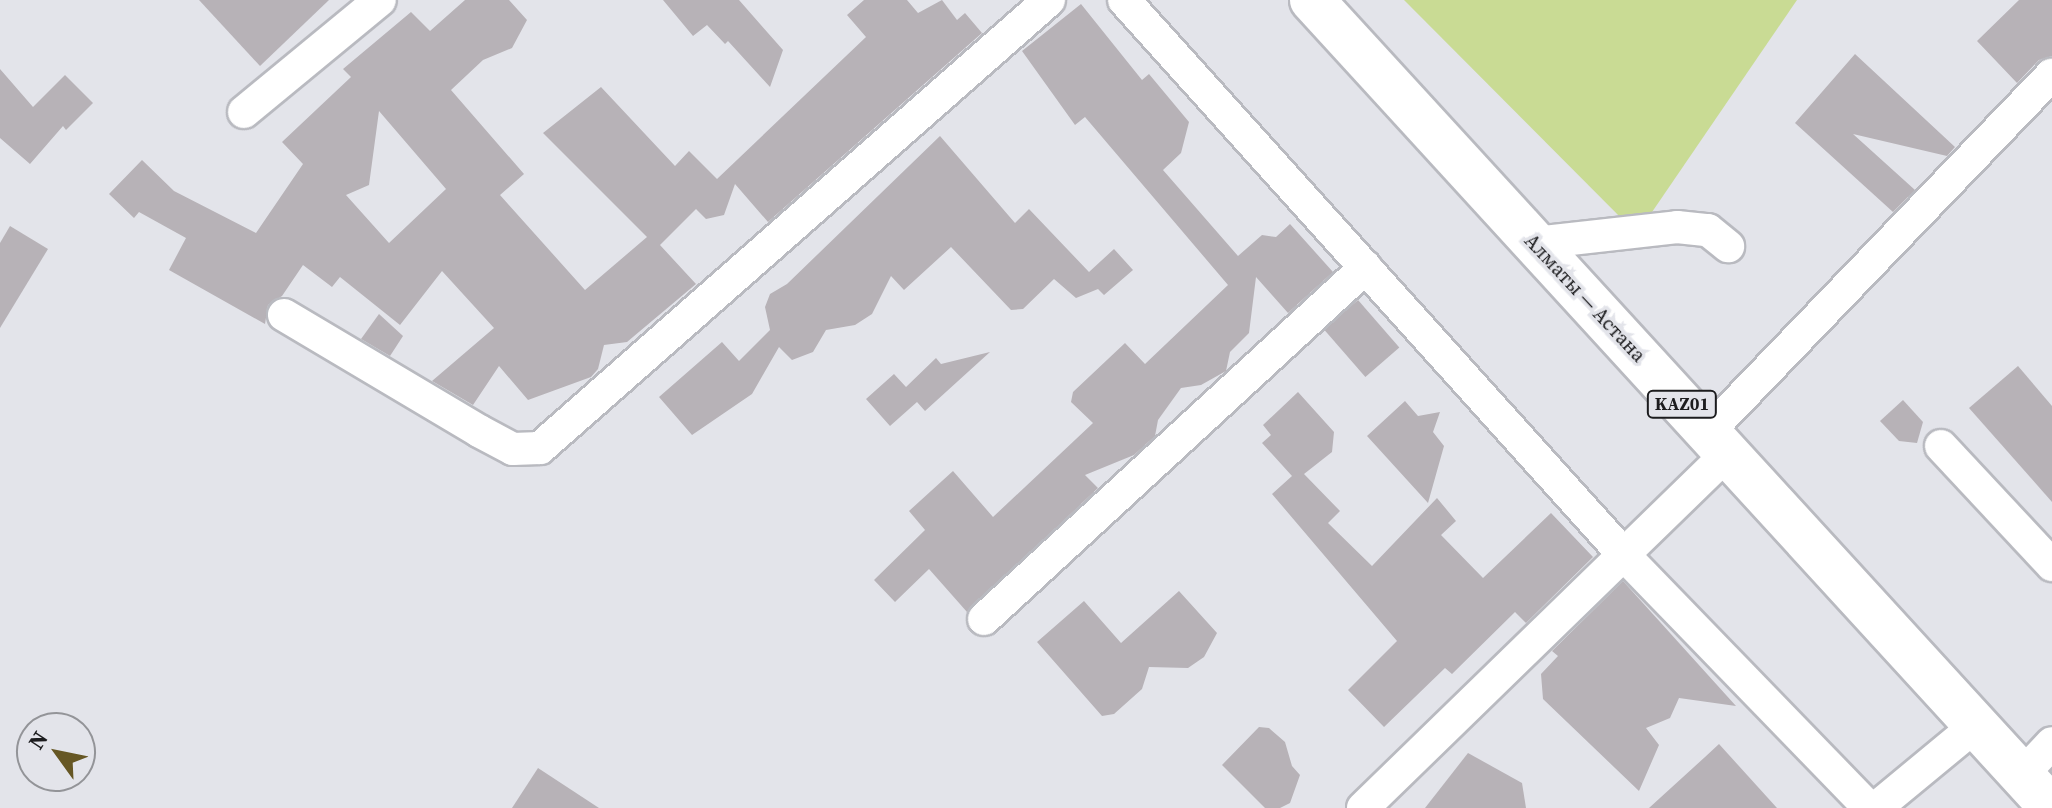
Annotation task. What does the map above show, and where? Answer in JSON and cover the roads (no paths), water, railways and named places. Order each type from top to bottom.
[{"type":"highway","name":"Алматы — Астана","points":[[1312,0],[1974,727],[2052,808]]},
{"type":"street","points":[[244,112],[380,0]]},
{"type":"street","points":[[284,315],[513,449],[540,448],[1049,0]]},
{"type":"street","points":[[1124,0],[1624,555],[1869,808]]},
{"type":"street","points":[[1363,808],[1624,555],[1718,443],[2052,74]]},
{"type":"street","points":[[1535,243],[1677,227],[1708,230],[1728,246]]},
{"type":"street","points":[[984,619],[1366,267]]},
{"type":"street","points":[[1941,446],[2052,565]]},
{"type":"street","points":[[1876,808],[1974,727]]},
{"type":"street","points":[[2021,776],[2052,743]]}]
